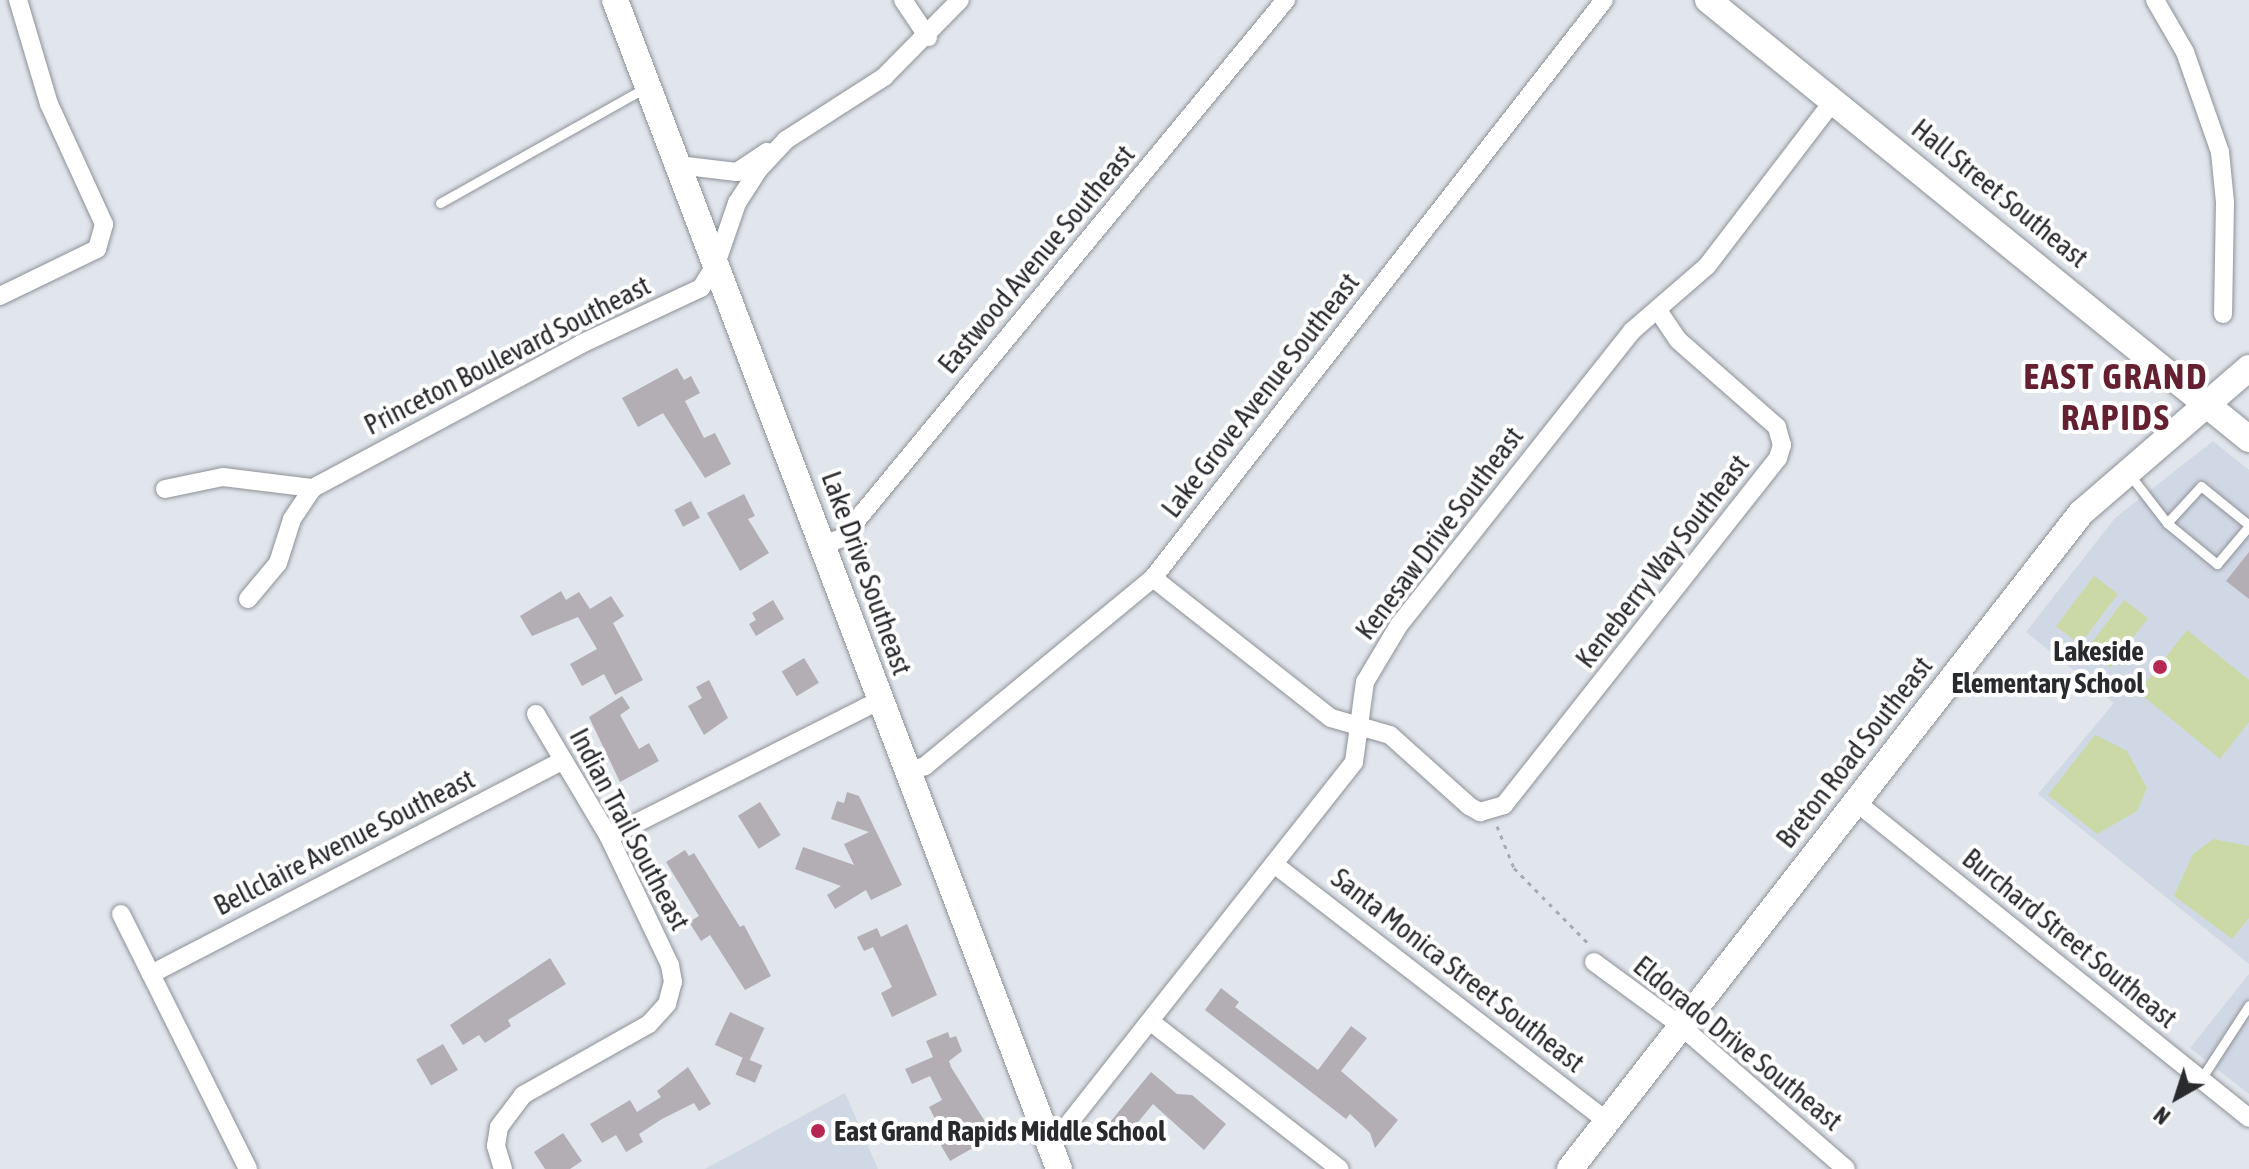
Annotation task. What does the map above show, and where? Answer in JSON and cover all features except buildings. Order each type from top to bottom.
[{"type":"main road","name":"Lake Drive Southeast","points":[[615,0],[1059,1169]]},
{"type":"main road","name":"Hall Street Southeast","points":[[1708,0],[2249,439]]},
{"type":"main road","name":"Breton Road Southeast","points":[[1570,1169],[2081,513],[2126,469],[2249,368]]},
{"type":"street","points":[[0,296],[97,249],[104,224],[99,207],[49,104],[18,0]]},
{"type":"street","points":[[903,0],[928,37]]},
{"type":"street","points":[[678,165],[737,172],[884,77],[928,37],[960,0]]},
{"type":"street","name":"Eastwood Avenue Southeast","points":[[823,545],[842,538],[1286,0]]},
{"type":"street","name":"Lake Grove Avenue Southeast","points":[[908,771],[925,766],[1153,578],[1604,0]]},
{"type":"street","points":[[2155,0],[2185,52],[2220,152],[2225,202],[2223,314]]},
{"type":"street","name":"Kenesaw Drive Southeast","points":[[1048,1137],[1062,1132],[1354,762],[1365,682],[1399,625],[1632,331],[1659,312],[1707,266],[1834,100]]},
{"type":"street","points":[[716,264],[737,203],[786,140]]},
{"type":"street","name":"Princeton Boulevard Southeast","points":[[248,599],[278,563],[292,519],[313,488],[581,344],[701,288],[716,264]]},
{"type":"street","name":"Keneberry Way Southeast","points":[[1492,811],[1518,789],[1778,458],[1782,445],[1777,427],[1678,340],[1659,312]]},
{"type":"street","points":[[165,489],[223,477],[313,488]]},
{"type":"street","points":[[1153,578],[1331,718],[1390,735],[1469,806],[1492,811]]},
{"type":"street","points":[[609,837],[880,700]]},
{"type":"street","name":"Indian Trail Southeast","points":[[503,1169],[496,1146],[499,1127],[523,1095],[649,1024],[667,1004],[673,982],[670,965],[609,837],[536,714]]},
{"type":"street","name":"Bellclaire Avenue Southeast","points":[[151,974],[563,760]]},
{"type":"street","name":"Burchard Street Southeast","points":[[1856,802],[2249,1118]]},
{"type":"street","name":"Santa Monica Street Southeast","points":[[1274,864],[1607,1121]]},
{"type":"street","points":[[121,914],[248,1169]]},
{"type":"street","name":"Eldorado Drive Southeast","points":[[1594,962],[1681,1026],[1846,1169]]},
{"type":"street","points":[[1151,1022],[1340,1169]]},
{"type":"lane","points":[[440,203],[648,87]]},
{"type":"lane","points":[[2126,469],[2167,523],[2217,564],[2249,526],[2201,486],[2167,523]]},
{"type":"lane","points":[[2201,1079],[2249,1005]]},
{"type":"path","points":[[1492,811],[1514,868],[1590,940],[1594,962]]},
{"type":"shaded area","name":"Lakeside Elementary School","points":[[2213,441],[2249,470],[2249,964],[2038,794],[2114,703],[2026,632],[2115,518]]},
{"type":"shaded area","points":[[2249,974],[2249,1094],[2190,1048]]},
{"type":"shaded area","name":"East Grand Rapids Middle School","points":[[845,1093],[878,1169],[705,1169]]},
{"type":"green space","points":[[2094,576],[2118,594],[2080,644],[2056,626]]},
{"type":"green space","points":[[2124,600],[2148,618],[2111,668],[2087,650]]},
{"type":"green space","points":[[2187,630],[2249,680],[2249,722],[2220,759],[2138,692]]},
{"type":"green space","points":[[2095,735],[2127,751],[2147,788],[2137,811],[2097,834],[2048,795]]},
{"type":"green space","points":[[2213,839],[2249,846],[2249,918],[2232,939],[2174,896],[2193,854]]},
{"type":"place","name":"Lakeside Elementary School","points":[[2160,667]]},
{"type":"place","name":"East Grand Rapids Middle School","points":[[818,1131]]},
{"type":"district","name":"EAST GRAND RAPIDS","points":[[2116,396]]}]
